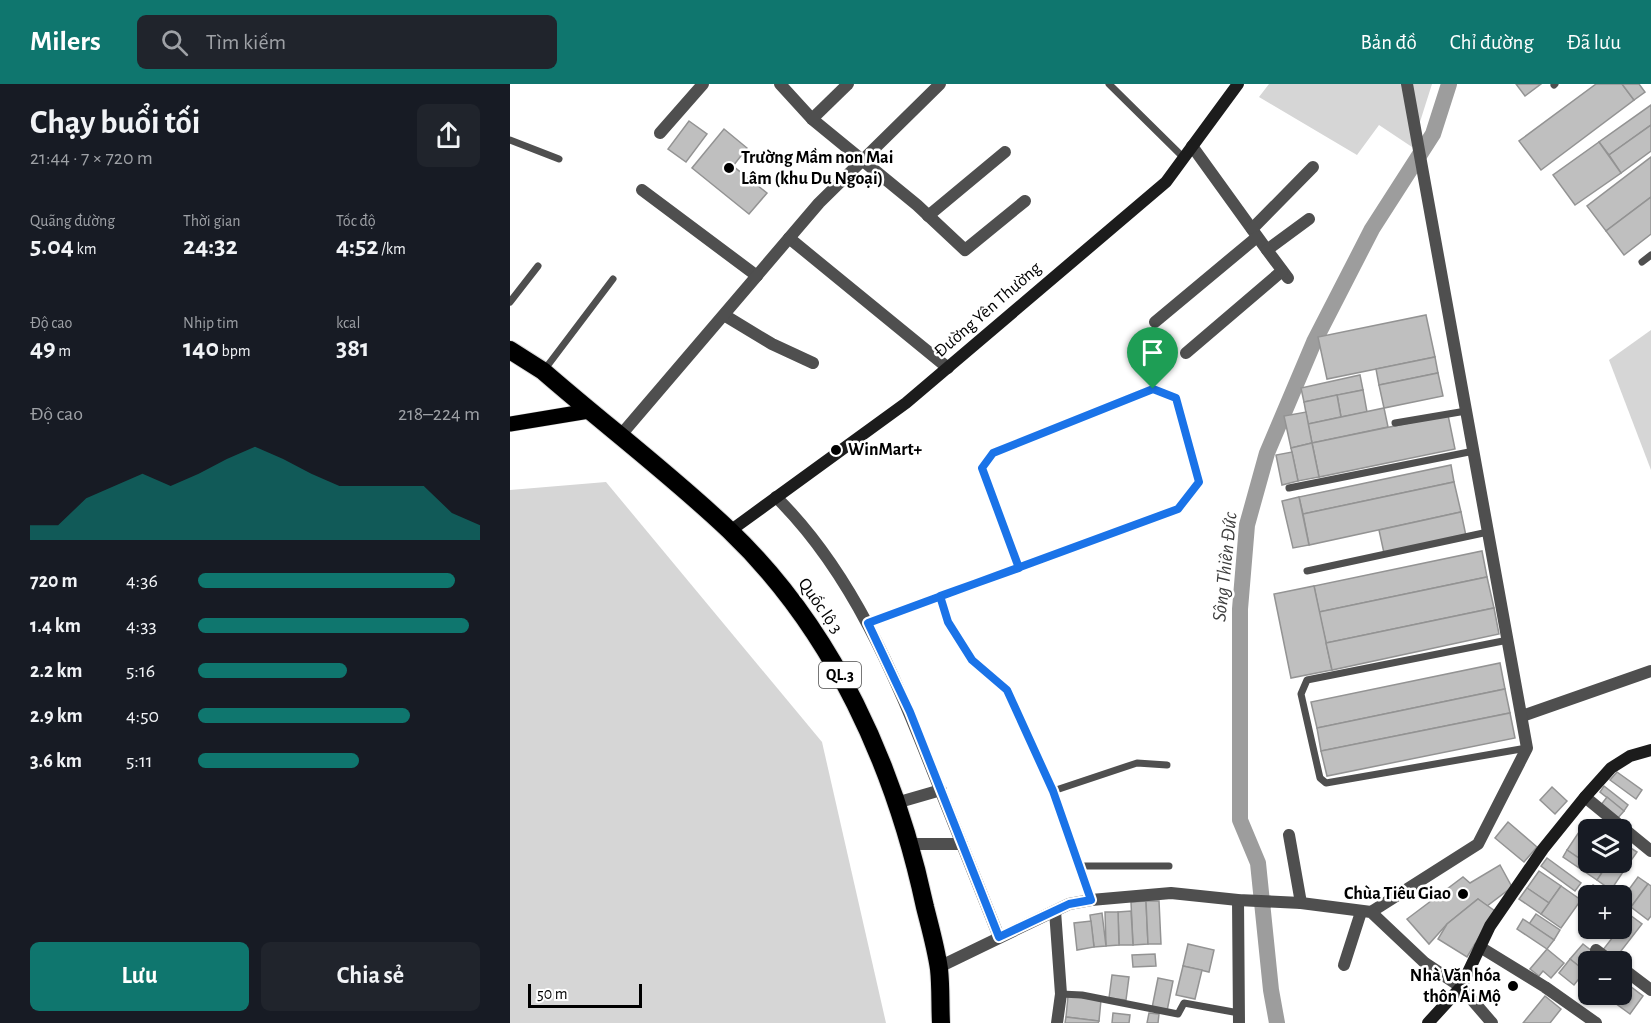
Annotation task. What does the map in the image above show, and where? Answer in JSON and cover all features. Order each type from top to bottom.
[{"type":"highway","name":"Quốc lộ 3","points":[[510,350],[543,371],[730,531],[776,581],[820,642],[855,700],[896,804],[917,866],[939,968],[941,1023]]},
{"type":"main road","name":"Đường Yên Thường","points":[[730,531],[906,403],[1166,182],[1238,84]]},
{"type":"main road","points":[[510,424],[589,411]]},
{"type":"main road","points":[[1429,1023],[1461,987],[1490,926],[1543,849],[1585,797],[1611,768],[1630,756],[1651,750]]},
{"type":"street","points":[[660,133],[704,84]]},
{"type":"street","points":[[780,84],[812,119],[965,250],[1025,201]]},
{"type":"street","points":[[812,119],[848,84]]},
{"type":"street","points":[[620,436],[819,203],[940,84]]},
{"type":"street","points":[[1344,965],[1366,912],[1478,844],[1527,748],[1407,84]]},
{"type":"street","points":[[1186,353],[1285,274],[1192,146]]},
{"type":"street","points":[[928,216],[1005,152]]},
{"type":"street","points":[[1155,322],[1255,233],[1313,167]]},
{"type":"street","points":[[642,190],[758,276]]},
{"type":"street","points":[[1267,250],[1309,219]]},
{"type":"street","points":[[789,238],[948,368]]},
{"type":"street","points":[[724,315],[772,344],[813,363]]},
{"type":"street","points":[[776,497],[800,520],[822,548],[868,623],[910,712],[999,937]]},
{"type":"street","points":[[1522,716],[1651,671]]},
{"type":"street","points":[[896,804],[941,790]]},
{"type":"street","points":[[1585,797],[1651,851]]},
{"type":"street","points":[[1289,835],[1298,903]]},
{"type":"street","points":[[909,844],[962,844]]},
{"type":"street","points":[[939,968],[1069,904],[1091,900],[1171,893],[1298,903],[1366,912],[1425,963],[1461,987],[1492,1023]]},
{"type":"street","points":[[1239,900],[1239,1018]]},
{"type":"street","points":[[1055,911],[1061,994],[1057,1023]]},
{"type":"street","points":[[1480,947],[1545,987],[1596,1023]]},
{"type":"street","points":[[1632,976],[1651,990]]},
{"type":"lane","points":[[1109,84],[1184,158]]},
{"type":"lane","points":[[510,140],[559,159]]},
{"type":"lane","points":[[1642,262],[1651,255]]},
{"type":"lane","points":[[510,302],[538,266]]},
{"type":"lane","points":[[543,371],[613,279]]},
{"type":"lane","points":[[868,623],[1019,568],[1178,509],[1199,482],[1176,398],[1153,389],[993,453],[982,468],[1019,568]]},
{"type":"lane","points":[[1395,423],[1466,411]]},
{"type":"lane","points":[[1289,488],[1474,451]]},
{"type":"lane","points":[[1307,571],[1488,532]]},
{"type":"lane","points":[[940,596],[948,622],[972,660],[1007,690],[1053,791],[1091,900]]},
{"type":"lane","points":[[1508,640],[1307,680],[1301,694],[1320,778],[1326,783],[1527,748]]},
{"type":"lane","points":[[1053,791],[1137,763],[1167,765]]},
{"type":"lane","points":[[1080,866],[1169,866]]},
{"type":"lane","points":[[1061,994],[1082,995],[1178,1014],[1184,1003],[1239,1018]]},
{"type":"shaded area","points":[[1269,84],[1432,84],[1412,147],[1379,125],[1357,155],[1259,97]]},
{"type":"shaded area","points":[[1651,330],[1651,470],[1609,360]]},
{"type":"shaded area","points":[[606,482],[822,742],[886,1023],[510,1023],[510,490]]},
{"type":"building","points":[[1516,84],[1541,84],[1525,96]]},
{"type":"building","points":[[1596,84],[1622,84],[1634,100],[1541,170],[1519,141]]},
{"type":"building","points":[[1622,84],[1639,84],[1645,92],[1634,100]]},
{"type":"building","points":[[1651,105],[1651,125],[1609,155],[1599,142]]},
{"type":"building","points":[[689,121],[707,134],[686,162],[668,149]]},
{"type":"building","points":[[1651,125],[1651,151],[1621,173],[1609,155]]},
{"type":"building","points":[[724,129],[747,148],[733,166],[767,193],[749,214],[692,168]]},
{"type":"building","points":[[1599,142],[1621,173],[1575,205],[1553,175]]},
{"type":"building","points":[[1651,157],[1651,197],[1606,231],[1587,206]]},
{"type":"building","points":[[1651,197],[1651,234],[1624,255],[1606,231]]},
{"type":"building","points":[[1426,315],[1435,357],[1327,379],[1318,337]]},
{"type":"building","points":[[1435,357],[1438,373],[1379,385],[1376,369]]},
{"type":"building","points":[[1438,373],[1443,396],[1384,408],[1379,385]]},
{"type":"building","points":[[1360,375],[1363,390],[1304,402],[1301,388]]},
{"type":"building","points":[[1363,390],[1367,412],[1341,417],[1337,395]]},
{"type":"building","points":[[1337,395],[1341,417],[1308,424],[1304,402]]},
{"type":"building","points":[[1384,408],[1388,427],[1312,443],[1308,424]]},
{"type":"building","points":[[1306,412],[1312,443],[1291,448],[1284,416]]},
{"type":"building","points":[[1448,415],[1455,449],[1319,477],[1312,443]]},
{"type":"building","points":[[1312,443],[1319,477],[1298,481],[1291,448]]},
{"type":"building","points":[[1292,452],[1298,481],[1282,485],[1276,455]]},
{"type":"building","points":[[1451,465],[1454,482],[1303,514],[1299,497]]},
{"type":"building","points":[[1454,482],[1461,512],[1309,545],[1303,514]]},
{"type":"building","points":[[1299,497],[1309,545],[1293,548],[1282,501]]},
{"type":"building","points":[[1461,512],[1466,536],[1384,553],[1379,530]]},
{"type":"building","points":[[1482,551],[1487,577],[1319,612],[1314,586]]},
{"type":"building","points":[[1487,577],[1494,608],[1326,643],[1319,612]]},
{"type":"building","points":[[1314,586],[1332,670],[1291,678],[1274,594]]},
{"type":"building","points":[[1494,608],[1499,634],[1332,670],[1326,643]]},
{"type":"building","points":[[1500,663],[1505,689],[1317,728],[1311,702]]},
{"type":"building","points":[[1505,689],[1510,713],[1321,751],[1317,728]]},
{"type":"building","points":[[1510,713],[1515,738],[1327,776],[1321,751]]},
{"type":"building","points":[[1617,772],[1642,790],[1636,799],[1610,780]]},
{"type":"building","points":[[1604,786],[1628,805],[1624,811],[1600,792]]},
{"type":"building","points":[[1552,787],[1567,801],[1555,814],[1540,800]]},
{"type":"building","points":[[1607,797],[1624,811],[1617,819],[1600,806]]},
{"type":"building","points":[[1508,822],[1537,847],[1524,862],[1495,838]]},
{"type":"building","points":[[1578,834],[1578,857],[1567,850]]},
{"type":"building","points":[[1632,849],[1637,852],[1632,859]]},
{"type":"building","points":[[1567,850],[1578,858],[1578,867],[1563,857]]},
{"type":"building","points":[[1547,858],[1581,883],[1575,891],[1541,866]]},
{"type":"building","points":[[1500,865],[1512,887],[1487,906],[1478,899],[1447,924],[1429,944],[1407,919],[1463,877],[1470,883]]},
{"type":"building","points":[[1539,871],[1561,886],[1549,903],[1527,888]]},
{"type":"building","points":[[1587,873],[1602,874],[1597,880]]},
{"type":"building","points":[[1602,873],[1622,873],[1614,885],[1604,885],[1597,880]]},
{"type":"building","points":[[1638,877],[1648,884],[1632,906],[1632,885]]},
{"type":"building","points":[[1648,884],[1651,886],[1651,916],[1648,920],[1632,906]]},
{"type":"building","points":[[1561,886],[1578,898],[1578,904],[1561,928],[1541,914]]},
{"type":"building","points":[[1527,888],[1549,903],[1541,914],[1519,899]]},
{"type":"building","points":[[1478,899],[1495,911],[1467,957],[1438,939],[1447,924]]},
{"type":"building","points":[[1146,901],[1148,944],[1133,945],[1131,902]]},
{"type":"building","points":[[1146,901],[1159,901],[1161,944],[1148,944]]},
{"type":"building","points":[[1131,911],[1133,945],[1119,945],[1118,912]]},
{"type":"building","points":[[1105,912],[1118,912],[1119,945],[1106,946]]},
{"type":"building","points":[[1102,913],[1106,946],[1094,947],[1090,915]]},
{"type":"building","points":[[1536,914],[1560,930],[1554,940],[1529,924]]},
{"type":"building","points":[[1632,916],[1642,924],[1632,937]]},
{"type":"building","points":[[1523,919],[1554,940],[1547,949],[1517,929]]},
{"type":"building","points":[[1091,921],[1094,947],[1077,950],[1074,923]]},
{"type":"building","points":[[1611,939],[1630,939],[1621,951],[1602,951]]},
{"type":"building","points":[[1188,944],[1214,950],[1209,972],[1183,966]]},
{"type":"building","points":[[1583,944],[1592,951],[1578,951],[1578,965],[1570,959]]},
{"type":"building","points":[[1547,949],[1564,963],[1551,978],[1543,971],[1539,976],[1530,969]]},
{"type":"building","points":[[1155,954],[1156,966],[1133,967],[1132,955]]},
{"type":"building","points":[[1570,959],[1578,965],[1578,980],[1574,985],[1559,973]]},
{"type":"building","points":[[1183,966],[1202,970],[1195,999],[1176,995]]},
{"type":"building","points":[[1112,975],[1129,977],[1126,1000],[1109,998]]},
{"type":"building","points":[[1158,978],[1173,981],[1167,1011],[1152,1008]]},
{"type":"building","points":[[1632,988],[1643,996],[1630,1014],[1618,1005],[1632,1005]]},
{"type":"building","points":[[1068,996],[1101,1000],[1099,1021],[1066,1017]]},
{"type":"building","points":[[1545,996],[1561,1009],[1550,1023],[1523,1023]]},
{"type":"building","points":[[1113,1013],[1130,1015],[1129,1023],[1112,1023]]},
{"type":"building","points":[[1149,1013],[1159,1014],[1158,1023],[1147,1023]]},
{"type":"building","points":[[1066,1017],[1099,1021],[1098,1023],[1065,1023]]},
{"type":"waterway","name":"Sông Thiên Đức","points":[[1277,1023],[1271,990],[1258,863],[1240,820],[1240,609],[1247,525],[1267,453],[1314,342],[1372,229],[1433,134],[1449,84]]},
{"type":"place","name":"Trường Mầm non Mai Lâm (khu Du Ngoại)","points":[[729,168]]},
{"type":"place","name":"WinMart+","points":[[836,450]]},
{"type":"place","name":"Chùa Tiêu Giao","points":[[1463,894]]},
{"type":"place","name":"Nhà Văn hóa thôn Ái Mộ","points":[[1513,986]]},
{"type":"route","points":[[1153,389],[993,453],[982,468],[1019,568],[940,596],[948,622],[972,660],[1007,690],[1053,791],[1091,900],[1069,904],[999,937],[910,712],[868,623],[940,596],[1019,568],[1178,509],[1199,482],[1176,398],[1153,389]]}]
